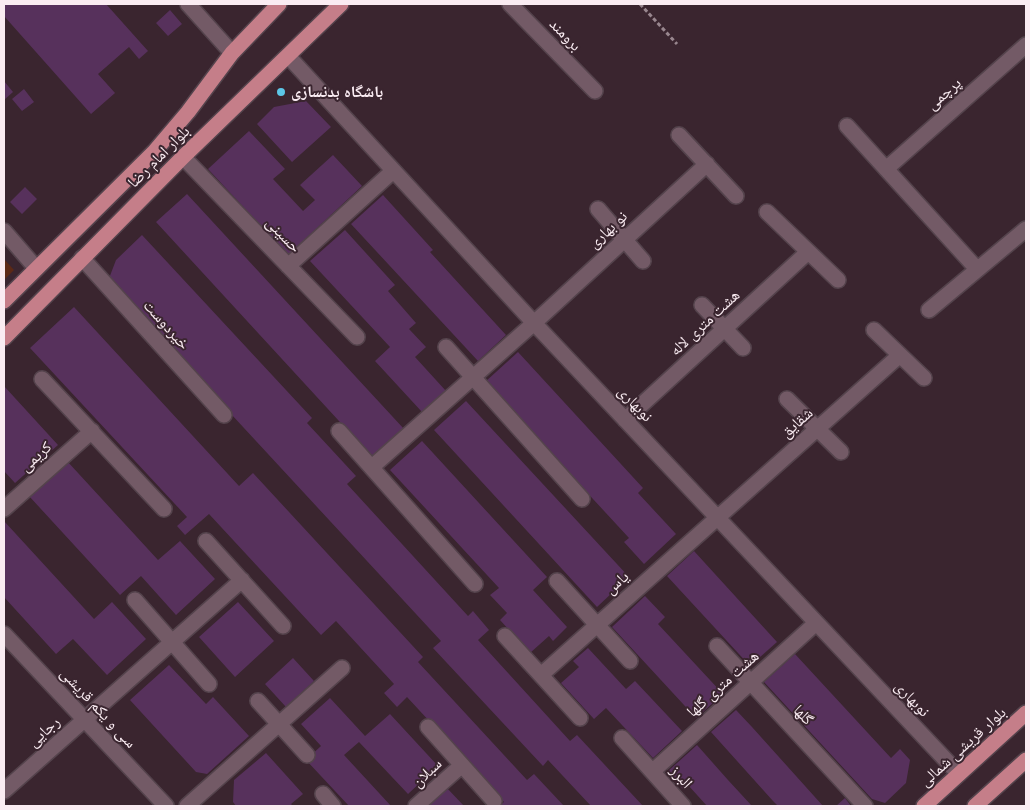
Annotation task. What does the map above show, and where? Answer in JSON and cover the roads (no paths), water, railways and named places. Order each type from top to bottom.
[{"type":"main road","name":"بلوار امام رضا","points":[[4,301],[154,152],[188,112],[232,53],[278,4]]},
{"type":"main road","name":"بلوار امام رضا","points":[[4,338],[183,156],[340,4]]},
{"type":"main road","name":"بلوار قریشی شمالی","points":[[924,806],[1026,713]]},
{"type":"main road","points":[[978,805],[1026,760]]},
{"type":"street","points":[[188,4],[232,53]]},
{"type":"street","name":"برومند","points":[[510,4],[595,91]]},
{"type":"street","name":"پرچمی","points":[[886,169],[1026,45]]},
{"type":"street","name":"نوبهاری","points":[[288,56],[534,323],[959,774]]},
{"type":"street","points":[[848,126],[976,269]]},
{"type":"street","points":[[679,135],[736,196]]},
{"type":"street","name":"حسینی","points":[[183,156],[357,337]]},
{"type":"street","name":"نو بهاری","points":[[372,467],[534,323],[707,164]]},
{"type":"street","points":[[288,266],[393,171]]},
{"type":"street","points":[[598,209],[644,261]]},
{"type":"street","points":[[767,212],[838,280]]},
{"type":"street","points":[[928,310],[1026,229]]},
{"type":"street","points":[[4,231],[36,268]]},
{"type":"street","name":"هشت متری لاله","points":[[625,420],[808,252]]},
{"type":"street","name":"خیردوست","points":[[82,258],[224,415]]},
{"type":"street","points":[[702,305],[743,348]]},
{"type":"street","points":[[874,330],[924,378]]},
{"type":"street","points":[[446,347],[582,499]]},
{"type":"street","name":"شقایق","points":[[717,517],[900,355]]},
{"type":"street","points":[[42,379],[164,509]]},
{"type":"street","points":[[787,399],[841,452]]},
{"type":"street","name":"کریمی","points":[[4,509],[92,431]]},
{"type":"street","points":[[339,431],[476,584]]},
{"type":"street","name":"یاس","points":[[541,675],[717,517]]},
{"type":"street","points":[[206,541],[283,626]]},
{"type":"street","name":"رجایی","points":[[4,791],[242,580]]},
{"type":"street","points":[[557,580],[630,661]]},
{"type":"street","points":[[135,600],[209,684]]},
{"type":"street","name":"هشت متری گلها","points":[[652,772],[816,622]]},
{"type":"street","name":"سی و یکم قریشی","points":[[4,634],[166,806]]},
{"type":"street","points":[[505,636],[580,718]]},
{"type":"street","name":"گلها","points":[[717,646],[750,684],[865,806]]},
{"type":"street","points":[[187,806],[342,668]]},
{"type":"street","points":[[258,702],[307,756]]},
{"type":"street","points":[[428,726],[494,801]]},
{"type":"street","name":"البرز","points":[[622,738],[683,806]]},
{"type":"street","name":"سبلان","points":[[416,806],[462,765]]},
{"type":"street","points":[[323,794],[333,806]]},
{"type":"place","name":"باشگاه بدنسازی","points":[[281,92]]}]
